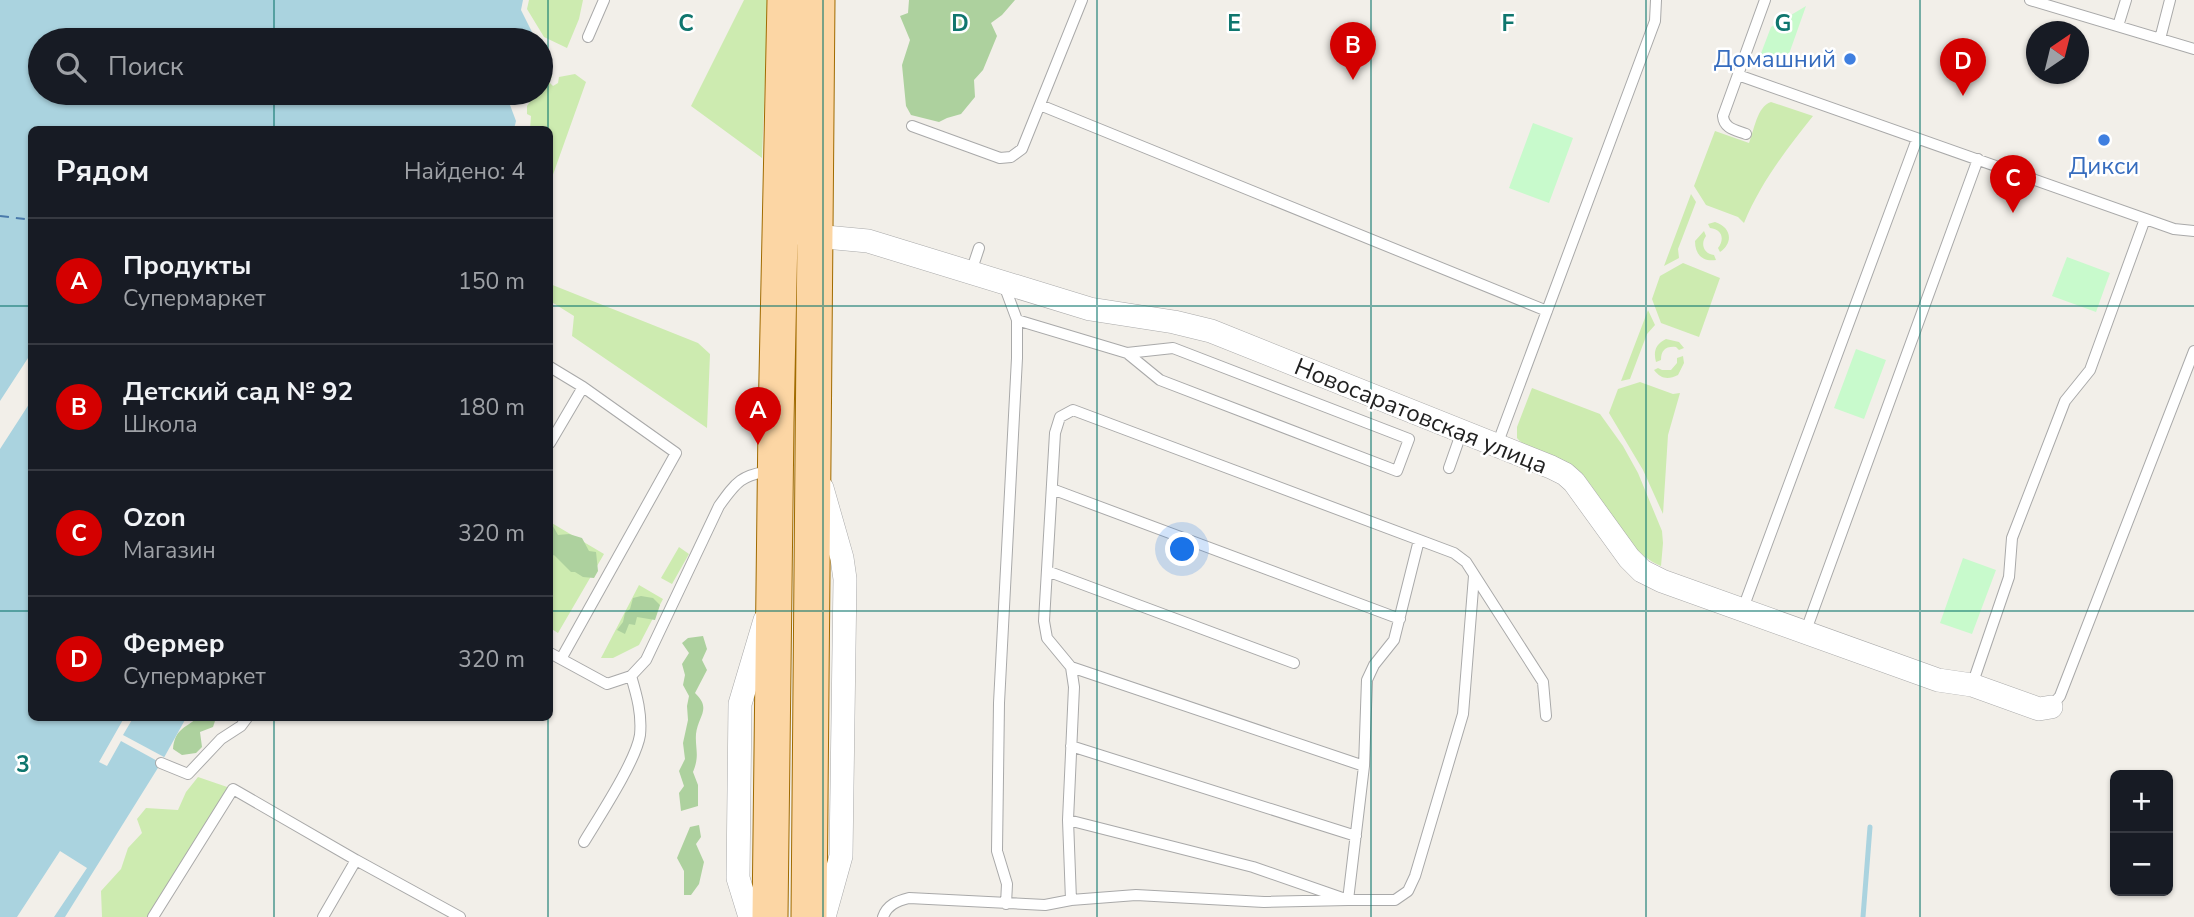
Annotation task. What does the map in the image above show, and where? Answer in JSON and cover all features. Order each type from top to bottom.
[{"type":"main road","points":[[785,0],[775,587],[809,917]]},
{"type":"main road","points":[[770,917],[792,742],[827,702],[813,456],[817,0]]},
{"type":"street","name":"Новосаратовская улица","points":[[779,235],[815,235],[868,241],[1090,309],[1174,322],[1211,331],[1565,474],[1574,482],[1629,558],[1642,571],[1662,581],[1938,680],[1972,685],[2039,709],[2051,707]]},
{"type":"street","points":[[750,917],[738,878],[740,704],[775,587]]},
{"type":"street","points":[[824,917],[841,856],[827,702]]},
{"type":"lane","points":[[588,37],[604,0]]},
{"type":"lane","points":[[912,126],[1000,158],[1011,157],[1022,149],[1082,0]]},
{"type":"lane","points":[[1497,445],[1655,21],[1656,0]]},
{"type":"lane","points":[[1746,134],[1728,127],[1723,122],[1723,116],[1765,0]]},
{"type":"lane","points":[[2030,0],[2194,49]]},
{"type":"lane","points":[[2118,26],[2126,0]]},
{"type":"lane","points":[[2160,38],[2170,0]]},
{"type":"lane","points":[[1738,75],[2174,229],[2194,231]]},
{"type":"lane","points":[[1040,105],[1547,311]]},
{"type":"lane","points":[[1742,611],[1917,139]]},
{"type":"lane","points":[[1805,633],[1978,159]]},
{"type":"lane","points":[[1972,685],[2009,577],[2012,538],[2065,401],[2090,370],[2146,219]]},
{"type":"lane","points":[[971,272],[979,248]]},
{"type":"lane","points":[[1003,282],[1017,320],[999,703],[997,851],[1007,884],[1006,904]]},
{"type":"lane","points":[[1017,320],[1127,353],[1160,380],[1397,471],[1409,439],[1173,348],[1127,353]]},
{"type":"lane","points":[[2051,707],[2060,696],[2194,351]]},
{"type":"lane","points":[[553,369],[676,453],[561,659]]},
{"type":"lane","points":[[553,438],[583,387]]},
{"type":"lane","points":[[1071,900],[1068,820],[1074,687],[1071,667],[1047,638],[1044,621],[1055,433],[1060,417],[1073,410],[1454,553],[1466,562],[1543,682],[1546,716]]},
{"type":"lane","points":[[1449,468],[1462,431]]},
{"type":"lane","points":[[553,655],[607,684],[631,676],[646,660],[719,506],[733,486],[754,472],[775,470]]},
{"type":"lane","points":[[1052,489],[1400,619]]},
{"type":"lane","points":[[1348,900],[1364,766],[1367,680],[1374,665],[1394,640],[1419,540]]},
{"type":"lane","points":[[1047,571],[1294,663]]},
{"type":"lane","points":[[883,917],[885,911],[896,901],[909,898],[1045,905],[1071,900],[1136,895],[1264,902],[1395,900],[1408,891],[1415,876],[1463,714],[1474,576]]},
{"type":"lane","points":[[1071,667],[1364,766]]},
{"type":"lane","points":[[584,842],[628,766],[639,737],[640,708],[631,676]]},
{"type":"lane","points":[[161,763],[188,774],[221,739],[245,721]]},
{"type":"lane","points":[[1071,746],[1356,836]]},
{"type":"lane","points":[[153,917],[233,789],[460,917]]},
{"type":"lane","points":[[1068,820],[1253,867],[1348,900]]},
{"type":"lane","points":[[323,917],[356,860]]},
{"type":"green space","points":[[529,0],[583,0],[579,19],[567,48],[553,41],[553,28],[539,28],[527,9]]},
{"type":"green space","points":[[744,0],[768,0],[762,158],[691,106]]},
{"type":"green space","points":[[909,0],[1015,0],[991,23],[997,36],[983,70],[974,80],[975,97],[961,114],[939,122],[911,115],[906,106],[902,65],[910,40],[900,16],[908,13]]},
{"type":"green space","points":[[1806,6],[1789,54],[1771,61],[1769,66],[1760,56],[1771,27]]},
{"type":"green space","points":[[575,74],[586,82],[553,175],[553,126],[530,126],[531,116],[527,114],[527,106],[553,105],[553,86],[558,83],[559,77]]},
{"type":"green space","points":[[1771,102],[1813,116],[1766,180],[1744,223],[1738,217],[1706,205],[1694,186],[1715,131],[1749,143],[1762,108]]},
{"type":"green space","points":[[1533,123],[1573,138],[1549,203],[1509,188]]},
{"type":"green space","points":[[1691,194],[1696,202],[1678,249],[1679,258],[1664,266]]},
{"type":"green space","points":[[1715,222],[1725,227],[1729,235],[1727,244],[1720,252],[1718,248],[1721,235],[1708,224]]},
{"type":"green space","points":[[1704,231],[1704,248],[1714,255],[1716,260],[1704,259],[1696,250],[1695,241]]},
{"type":"green space","points":[[2067,257],[2110,273],[2096,312],[2052,296]]},
{"type":"green space","points":[[1683,263],[1720,278],[1699,337],[1661,323],[1652,299],[1660,276]]},
{"type":"green space","points":[[553,285],[698,343],[710,354],[707,428],[572,336],[574,316],[553,303]]},
{"type":"green space","points":[[1648,310],[1655,325],[1647,334],[1630,379],[1621,381]]},
{"type":"green space","points":[[1666,339],[1679,342],[1684,348],[1667,348],[1663,351],[1661,360],[1656,362],[1656,348]]},
{"type":"green space","points":[[1856,349],[1886,360],[1864,419],[1834,408]]},
{"type":"green space","points":[[1683,356],[1684,363],[1678,375],[1665,378],[1654,370],[1671,370],[1677,363],[1677,358]]},
{"type":"green space","points":[[1640,382],[1673,394],[1680,393],[1668,435],[1663,514],[1643,470],[1609,413],[1618,389]]},
{"type":"green space","points":[[1532,388],[1600,414],[1638,473],[1662,531],[1661,566],[1636,549],[1579,471],[1564,461],[1523,444],[1517,438],[1517,427]]},
{"type":"green space","points":[[553,524],[604,554],[558,633],[553,630]]},
{"type":"green space","points":[[553,526],[558,535],[569,534],[582,538],[589,551],[596,552],[598,571],[594,578],[583,577],[571,572],[554,555]]},
{"type":"green space","points":[[679,547],[689,554],[672,584],[661,578]]},
{"type":"green space","points":[[1963,558],[1996,570],[1972,634],[1940,623]]},
{"type":"green space","points":[[639,585],[663,599],[639,645],[613,658],[601,658]]},
{"type":"green space","points":[[633,598],[653,598],[660,605],[655,620],[637,617],[635,625],[629,624],[625,634],[617,630],[625,613],[630,609]]},
{"type":"green space","points":[[703,636],[707,649],[702,660],[707,670],[695,693],[703,704],[696,734],[697,756],[693,772],[698,785],[698,806],[681,811],[679,793],[684,786],[679,771],[685,759],[683,743],[689,696],[683,685],[685,675],[682,664],[689,653],[682,643],[688,638]]},
{"type":"green space","points":[[193,721],[215,721],[213,727],[200,732],[202,747],[196,753],[182,755],[173,749],[181,730]]},
{"type":"green space","points":[[198,777],[233,789],[153,917],[102,917],[101,891],[121,869],[128,848],[142,833],[137,819],[146,808],[178,810],[186,792]]},
{"type":"green space","points":[[699,825],[701,837],[696,844],[704,862],[699,884],[691,895],[684,895],[684,871],[677,858],[690,827]]},
{"type":"water","points":[[0,0],[523,0],[521,10],[530,28],[28,28],[28,105],[510,105],[516,121],[515,126],[28,126],[28,721],[184,721],[65,917],[0,917]]},
{"type":"pier","points":[[28,358],[28,406],[0,449],[0,401]]},
{"type":"pier","points":[[122,721],[131,721],[123,735],[164,757],[161,763],[121,741],[107,766],[99,762]]},
{"type":"pier","points":[[60,851],[87,868],[54,917],[17,917]]},
{"type":"waterway","points":[[1863,917],[1870,827]]},
{"type":"ferry route","points":[[0,216],[28,220]]},
{"type":"place","name":"Домашний","points":[[1850,59]]},
{"type":"place","name":"Детский сад № 92","points":[[1353,80]]},
{"type":"place","name":"Фермер","points":[[1963,96]]},
{"type":"place","name":"Дикси","points":[[2104,140]]},
{"type":"place","name":"Ozon","points":[[2013,213]]},
{"type":"place","name":"Продукты","points":[[758,445]]}]
